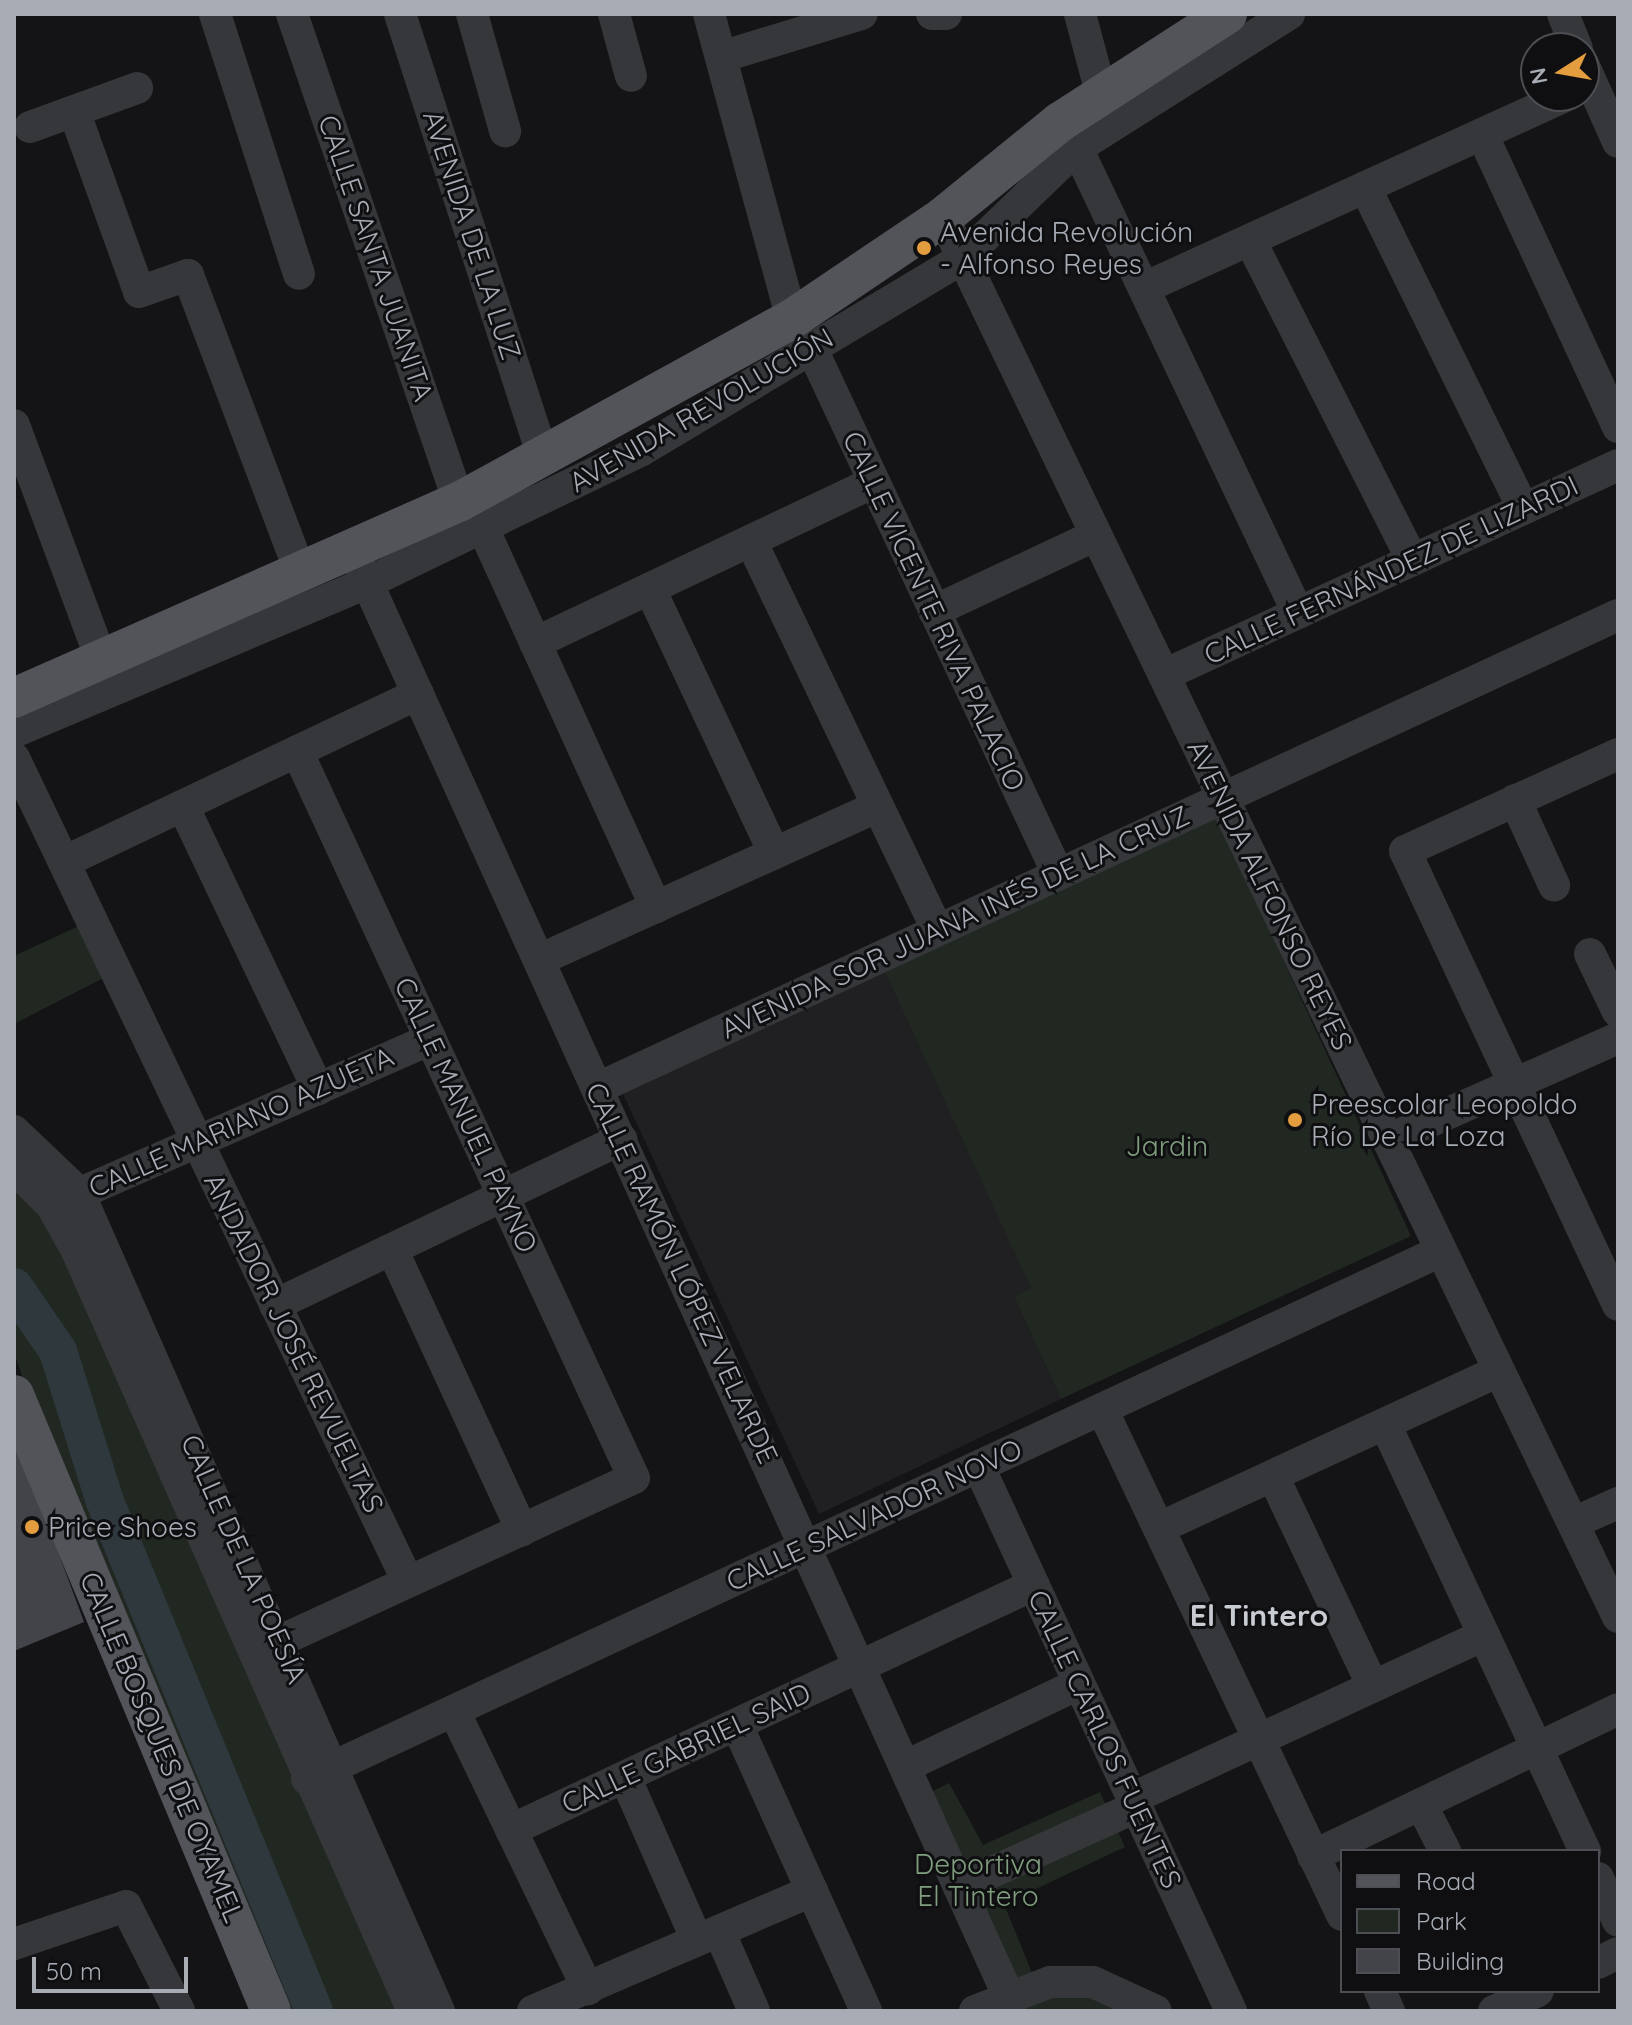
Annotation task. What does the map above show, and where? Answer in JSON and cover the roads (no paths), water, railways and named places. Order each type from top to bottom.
[{"type":"main road","name":"AVENIDA REVOLUCIÓN","points":[[14,698],[301,574],[360,567],[471,515],[543,456],[801,333],[943,217],[1102,96],[1227,14]]},
{"type":"main road","name":"CALLE BOSQUES DE OYAMEL","points":[[14,1395],[271,2011]]},
{"type":"street","points":[[215,14],[299,274]]},
{"type":"street","name":"CALLE SANTA JUANITA","points":[[292,14],[471,515],[535,643],[656,907]]},
{"type":"street","name":"AVENIDA DE LA LUZ","points":[[400,14],[543,456]]},
{"type":"street","points":[[472,14],[505,131]]},
{"type":"street","points":[[614,14],[631,76]]},
{"type":"street","name":"CALLE VICENTE RIVA PALACIO","points":[[709,14],[801,333],[1058,874]]},
{"type":"street","points":[[721,57],[862,14]]},
{"type":"street","points":[[932,14],[946,14]]},
{"type":"street","points":[[1080,14],[1102,96]]},
{"type":"street","name":"AVENIDA REVOLUCIÓN","points":[[471,515],[642,450],[801,333],[963,258],[1077,148],[1289,14]]},
{"type":"street","points":[[30,127],[137,88]]},
{"type":"street","points":[[74,111],[139,292],[188,275],[301,574]]},
{"type":"street","points":[[1144,288],[1525,112]]},
{"type":"street","points":[[1599,112],[1618,142]]},
{"type":"street","points":[[1482,134],[1618,427]]},
{"type":"street","points":[[1077,148],[1298,613]]},
{"type":"street","points":[[1365,187],[1523,508]]},
{"type":"street","name":"AVENIDA ALFONSO REYES","points":[[943,217],[1618,1617]]},
{"type":"street","points":[[1250,240],[1412,560]]},
{"type":"street","points":[[14,425],[102,661]]},
{"type":"street","name":"CALLE FERNÁNDEZ DE LIZARDI","points":[[1164,675],[1618,465]]},
{"type":"street","points":[[535,643],[874,482]]},
{"type":"street","points":[[934,611],[1096,535]]},
{"type":"street","points":[[751,541],[937,930]]},
{"type":"street","name":"AVENIDA REVOLUCIÓN","points":[[14,732],[360,567]]},
{"type":"street","name":"CALLE RAMÓN LÓPEZ VELARDE","points":[[360,567],[1009,1997]]},
{"type":"street","points":[[650,589],[774,853]]},
{"type":"street","name":"AVENIDA SOR JUANA INÉS DE LA CRUZ","points":[[598,1088],[1618,615]]},
{"type":"street","points":[[64,862],[418,694]]},
{"type":"street","name":"CALLE MANUEL PAYNO","points":[[297,751],[634,1478],[522,1530]]},
{"type":"street","points":[[1618,754],[1405,851],[1514,1084],[1606,1248],[1618,1305]]},
{"type":"street","name":"ANDADOR JOSÉ REVUELTAS","points":[[14,758],[408,1582]]},
{"type":"street","points":[[1515,800],[1554,885]]},
{"type":"street","points":[[183,806],[318,1089]]},
{"type":"street","points":[[539,960],[878,806]]},
{"type":"street","points":[[1590,954],[1618,1012]]},
{"type":"street","points":[[1388,1140],[1618,1038]]},
{"type":"street","name":"CALLE MARIANO AZUETA","points":[[66,1200],[431,1039]]},
{"type":"street","name":"CALLE DE LA POESÍA","points":[[14,1131],[66,1200],[282,1640],[321,1773],[413,2011]]},
{"type":"street","points":[[275,1305],[621,1139]]},
{"type":"street","name":"CALLE DE LA POESÍA","points":[[14,1168],[66,1200],[321,1773],[439,2011]]},
{"type":"street","points":[[282,1640],[522,1530],[392,1249]]},
{"type":"street","name":"CALLE SALVADOR NOVO","points":[[321,1773],[1441,1251]]},
{"type":"street","points":[[1159,1528],[1499,1371]]},
{"type":"street","points":[[1102,1409],[1340,1911]]},
{"type":"street","points":[[1385,1424],[1584,1849]]},
{"type":"street","name":"CALLE CARLOS FUENTES","points":[[979,1467],[1231,2011]]},
{"type":"street","points":[[1273,1476],[1373,1687]]},
{"type":"street","points":[[1573,1523],[1618,1503]]},
{"type":"street","name":"CALLE GABRIEL SAID","points":[[511,1830],[1033,1585]]},
{"type":"street","points":[[959,1887],[1257,1741],[1484,1635]]},
{"type":"street","points":[[906,1766],[1079,1684]]},
{"type":"street","points":[[1313,1856],[1618,1709]]},
{"type":"street","points":[[454,1711],[588,1989]]},
{"type":"street","points":[[737,1725],[866,2011]]},
{"type":"street","points":[[625,1777],[708,1935],[754,2011]]},
{"type":"street","points":[[1421,1804],[1444,1849]]},
{"type":"street","points":[[1600,1882],[1618,1921]]},
{"type":"street","points":[[533,2011],[812,1891]]},
{"type":"street","points":[[14,1944],[126,1906],[179,2011]]},
{"type":"street","points":[[1600,1962],[1618,1953]]},
{"type":"street","points":[[975,2011],[1050,1982],[1093,1982],[1156,2011]]},
{"type":"waterway","points":[[14,1287],[58,1351],[104,1499],[314,2011]]},
{"type":"place","name":"Avenida Revolución - Alfonso Reyes","points":[[924,248]]},
{"type":"place","name":"Preescolar Leopoldo Río De La Loza","points":[[1295,1120]]},
{"type":"place","name":"Price Shoes","points":[[32,1527]]},
{"type":"district","name":"El Tintero","points":[[1259,1615]]},
{"type":"park label","name":"Jardin","points":[[1167,1146]]},
{"type":"park label","name":"Deportiva El Tintero","points":[[978,1880]]}]
